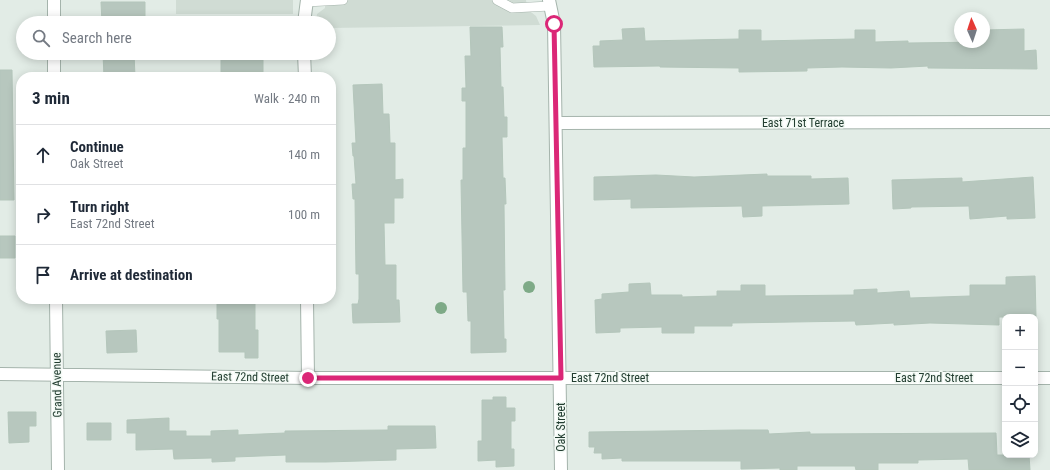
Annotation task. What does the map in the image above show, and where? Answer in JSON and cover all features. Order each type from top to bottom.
[{"type":"street","points":[[54,0],[54,16]]},
{"type":"street","points":[[305,16],[307,1]]},
{"type":"street","name":"Oak Street","points":[[549,3],[554,24],[557,123],[561,470]]},
{"type":"street","points":[[54,60],[54,72]]},
{"type":"street","points":[[304,60],[305,72]]},
{"type":"street","name":"East 71st Terrace","points":[[557,123],[1050,122]]},
{"type":"street","name":"Grand Avenue","points":[[56,304],[58,470]]},
{"type":"street","points":[[307,304],[308,378]]},
{"type":"street","name":"East 72nd Street","points":[[0,374],[308,378],[1002,378]]},
{"type":"street","points":[[1038,378],[1050,378]]},
{"type":"lane","points":[[307,1],[343,0]]},
{"type":"lane","points":[[497,0],[512,8],[549,3]]},
{"type":"shaded area","points":[[176,0],[293,0],[293,14],[176,14]]},
{"type":"shaded area","points":[[325,0],[526,0],[527,9],[536,16],[540,25],[336,28],[336,16],[317,16],[317,14],[325,8]]},
{"type":"building","points":[[101,2],[145,2],[145,16],[102,16]]},
{"type":"building","points":[[470,27],[502,27],[503,47],[500,47],[501,87],[503,87],[504,117],[507,117],[507,137],[502,137],[503,178],[505,178],[506,204],[504,204],[505,290],[503,290],[504,339],[506,339],[506,352],[471,353],[471,321],[468,321],[467,292],[463,292],[461,180],[463,180],[463,148],[466,148],[466,101],[462,101],[462,88],[466,88],[465,56],[471,56]]},
{"type":"building","points":[[644,28],[645,41],[739,39],[739,30],[761,30],[761,41],[855,39],[855,30],[875,30],[875,42],[954,42],[954,48],[990,48],[990,30],[1024,29],[1024,51],[1036,50],[1037,69],[928,68],[928,66],[891,68],[807,68],[807,71],[739,72],[739,68],[660,66],[594,67],[593,46],[600,46],[600,41],[623,40],[622,29]]},
{"type":"building","points":[[103,60],[134,60],[135,72],[104,72]]},
{"type":"building","points":[[221,60],[263,60],[263,72],[221,72]]},
{"type":"building","points":[[0,70],[12,70],[14,200],[0,200]]},
{"type":"building","points":[[382,84],[383,114],[389,114],[390,143],[395,143],[395,180],[403,179],[403,198],[394,198],[394,223],[384,223],[385,265],[396,265],[396,300],[399,300],[400,322],[353,323],[352,304],[358,304],[359,274],[356,274],[355,199],[353,199],[352,184],[356,184],[352,143],[356,143],[353,85]]},
{"type":"building","points":[[767,174],[767,176],[811,176],[811,179],[848,178],[849,204],[762,206],[762,216],[743,217],[742,206],[631,208],[631,199],[594,200],[594,177],[656,175],[694,177]]},
{"type":"building","points":[[1033,177],[1035,218],[1007,219],[1007,216],[970,219],[969,206],[911,207],[893,209],[892,180],[962,178],[962,182]]},
{"type":"building","points":[[0,236],[15,236],[15,258],[0,258]]},
{"type":"building","points":[[1035,276],[1036,314],[1002,314],[1002,317],[999,317],[999,325],[930,323],[894,325],[894,323],[856,325],[855,321],[732,323],[732,326],[694,326],[694,333],[662,333],[662,327],[620,328],[620,332],[596,333],[595,300],[602,299],[602,294],[629,292],[629,284],[650,283],[651,295],[682,295],[682,297],[717,296],[717,291],[741,291],[741,285],[765,285],[765,296],[854,295],[854,290],[877,289],[877,293],[909,291],[910,298],[970,296],[970,285],[1006,285],[1006,277]]},
{"type":"building","points":[[217,304],[255,304],[255,330],[258,330],[258,358],[245,358],[245,352],[219,352],[219,319],[217,319]]},
{"type":"building","points":[[136,330],[137,352],[107,353],[106,331]]},
{"type":"building","points":[[493,397],[506,397],[506,408],[515,408],[515,421],[511,421],[511,449],[514,449],[514,466],[496,467],[496,460],[478,461],[478,441],[482,441],[482,400],[493,400]]},
{"type":"building","points":[[8,412],[36,412],[36,426],[29,426],[29,442],[9,443]]},
{"type":"building","points":[[169,418],[169,431],[186,431],[186,436],[211,436],[211,431],[238,430],[238,435],[285,433],[285,431],[388,430],[388,426],[435,426],[436,448],[396,449],[396,460],[325,462],[286,462],[286,455],[235,457],[235,461],[212,462],[212,458],[174,459],[173,449],[136,450],[136,433],[127,433],[127,420]]},
{"type":"building","points":[[87,423],[111,423],[111,440],[87,440]]},
{"type":"building","points":[[768,430],[769,434],[810,432],[810,434],[996,433],[997,455],[1002,455],[1002,458],[1029,458],[1030,470],[969,470],[968,459],[918,460],[918,463],[878,463],[878,470],[856,470],[855,466],[797,466],[797,470],[780,470],[780,468],[741,469],[741,461],[622,461],[622,458],[602,459],[602,453],[594,453],[595,447],[589,447],[589,432]]},
{"type":"route","points":[[308,378],[561,378],[554,24]]}]
